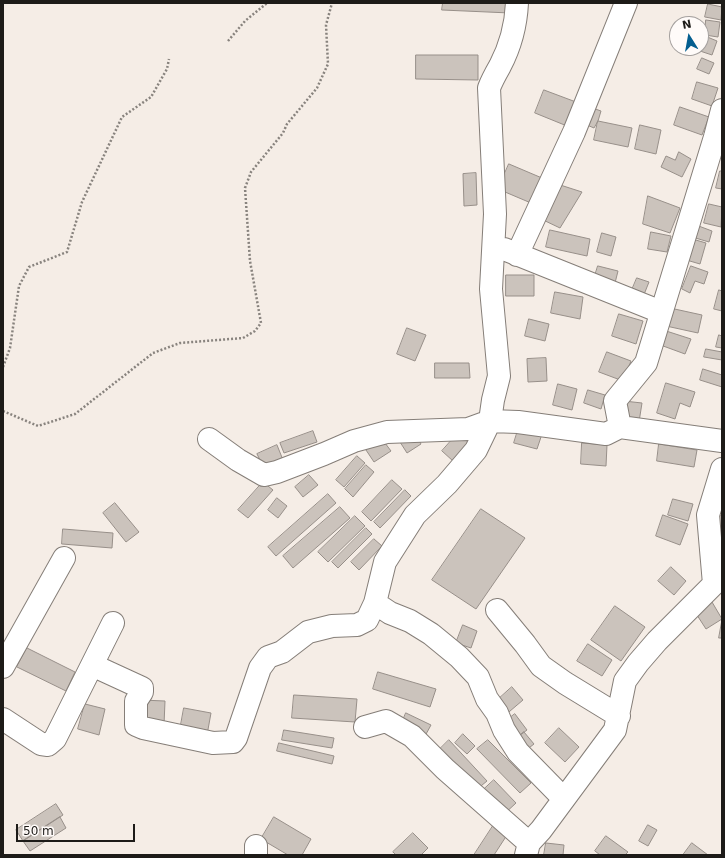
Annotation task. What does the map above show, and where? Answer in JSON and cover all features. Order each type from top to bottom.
[{"type":"street","points":[[92,665],[142,688],[142,692],[136,701],[136,725],[143,728],[212,743],[233,742],[236,738],[260,668],[268,657],[282,652],[308,632],[332,626],[357,625],[367,620],[374,603],[385,562],[415,515],[447,484],[476,450],[490,421],[498,376],[491,289],[495,214],[489,88],[494,74],[500,65],[510,42],[516,18],[517,3]]},
{"type":"street","points":[[518,255],[574,132],[626,3]]},
{"type":"street","points":[[620,427],[616,401],[646,363],[722,110]]},
{"type":"street","points":[[494,245],[661,312]]},
{"type":"street","points":[[209,439],[238,460],[264,474],[277,472],[354,441],[387,432],[468,429],[490,421],[518,422],[606,434],[620,427],[722,440]]},
{"type":"street","points":[[366,727],[386,721],[412,736],[527,849],[615,730],[625,681],[657,641],[714,584],[708,515],[722,469]]},
{"type":"street","points":[[3,668],[64,558]]},
{"type":"street","points":[[374,603],[390,613],[410,620],[431,634],[478,676],[487,699],[497,713],[504,730],[518,752],[564,799]]},
{"type":"street","points":[[497,610],[541,666],[619,716]]},
{"type":"street","points":[[3,719],[41,744],[48,745],[55,739],[113,623]]},
{"type":"path","points":[[228,41],[245,21],[266,3]]},
{"type":"path","points":[[3,411],[38,426],[75,414],[154,353],[180,343],[243,338],[255,331],[261,323],[250,261],[246,188],[252,172],[283,134],[287,124],[317,88],[328,64],[326,25],[332,3]]},
{"type":"path","points":[[3,367],[10,348],[19,286],[29,267],[66,252],[82,202],[122,117],[151,97],[167,69],[170,59]]},
{"type":"building","points":[[443,3],[509,3],[510,13],[442,10]]},
{"type":"building","points":[[708,4],[722,7],[721,20],[705,16]]},
{"type":"building","points":[[709,20],[720,22],[718,37],[709,36]]},
{"type":"building","points":[[709,38],[717,41],[712,55],[709,54]]},
{"type":"building","points":[[416,55],[478,55],[478,80],[416,79]]},
{"type":"building","points":[[702,58],[714,63],[709,74],[697,69]]},
{"type":"building","points":[[697,82],[718,88],[712,106],[692,99]]},
{"type":"building","points":[[544,90],[576,102],[567,126],[535,113]]},
{"type":"building","points":[[587,106],[601,111],[594,128],[580,122]]},
{"type":"building","points":[[680,107],[709,117],[702,135],[674,125]]},
{"type":"building","points":[[598,121],[632,128],[628,147],[594,140]]},
{"type":"building","points":[[640,125],[661,130],[656,154],[635,149]]},
{"type":"building","points":[[679,152],[691,159],[682,177],[661,167],[666,156],[675,160]]},
{"type":"building","points":[[509,164],[542,178],[531,203],[498,189]]},
{"type":"building","points":[[720,171],[722,171],[722,189],[716,188]]},
{"type":"building","points":[[476,173],[477,205],[464,206],[463,174]]},
{"type":"building","points":[[554,183],[582,192],[560,228],[539,218]]},
{"type":"building","points":[[648,196],[680,208],[670,233],[643,224]]},
{"type":"building","points":[[709,204],[722,207],[721,227],[704,223]]},
{"type":"building","points":[[696,225],[712,231],[709,242],[692,237]]},
{"type":"building","points":[[550,230],[590,239],[587,256],[546,247]]},
{"type":"building","points":[[651,232],[671,236],[667,252],[648,249]]},
{"type":"building","points":[[602,233],[616,237],[611,256],[597,252]]},
{"type":"building","points":[[689,238],[706,243],[700,264],[683,259]]},
{"type":"building","points":[[598,266],[618,271],[614,287],[593,282]]},
{"type":"building","points":[[691,266],[708,272],[704,284],[695,281],[690,293],[682,289]]},
{"type":"building","points":[[506,275],[534,275],[534,296],[506,296]]},
{"type":"building","points":[[637,278],[649,282],[641,302],[629,297]]},
{"type":"building","points":[[719,290],[722,291],[722,311],[714,309]]},
{"type":"building","points":[[555,292],[583,297],[580,319],[551,313]]},
{"type":"building","points":[[670,308],[702,315],[698,333],[666,326]]},
{"type":"building","points":[[619,314],[643,321],[636,344],[612,336]]},
{"type":"building","points":[[529,319],[549,324],[545,341],[525,336]]},
{"type":"building","points":[[407,328],[426,335],[415,361],[397,354]]},
{"type":"building","points":[[660,329],[691,339],[685,354],[655,343]]},
{"type":"building","points":[[719,335],[722,336],[722,348],[716,347]]},
{"type":"building","points":[[706,349],[722,352],[722,360],[704,357]]},
{"type":"building","points":[[607,352],[631,361],[623,381],[599,372]]},
{"type":"building","points":[[546,358],[547,381],[528,382],[527,359]]},
{"type":"building","points":[[435,363],[469,363],[470,378],[435,378]]},
{"type":"building","points":[[703,369],[722,375],[722,387],[700,380]]},
{"type":"building","points":[[666,383],[695,392],[690,407],[680,403],[675,419],[657,413]]},
{"type":"building","points":[[558,384],[577,389],[572,410],[553,405]]},
{"type":"building","points":[[588,390],[605,395],[601,409],[584,403]]},
{"type":"building","points":[[624,401],[642,403],[639,422],[621,419]]},
{"type":"building","points":[[519,427],[542,434],[537,449],[514,443]]},
{"type":"building","points":[[313,431],[317,442],[284,453],[280,443]]},
{"type":"building","points":[[459,432],[470,442],[453,461],[442,451]]},
{"type":"building","points":[[415,433],[421,444],[407,453],[400,442]]},
{"type":"building","points":[[382,439],[391,451],[374,462],[366,450]]},
{"type":"building","points":[[582,443],[607,445],[606,466],[581,464]]},
{"type":"building","points":[[659,444],[697,450],[694,467],[657,461]]},
{"type":"building","points":[[277,445],[283,460],[264,468],[257,454]]},
{"type":"building","points":[[357,456],[365,463],[344,487],[336,480]]},
{"type":"building","points":[[366,465],[374,472],[353,497],[345,489]]},
{"type":"building","points":[[309,475],[318,485],[303,497],[295,487]]},
{"type":"building","points":[[392,480],[402,489],[371,521],[362,512]]},
{"type":"building","points":[[263,482],[273,490],[248,518],[238,510]]},
{"type":"building","points":[[405,490],[411,496],[380,528],[374,522]]},
{"type":"building","points":[[328,494],[336,503],[276,556],[268,547]]},
{"type":"building","points":[[277,498],[287,506],[278,518],[268,510]]},
{"type":"building","points":[[673,499],[693,504],[688,521],[668,515]]},
{"type":"building","points":[[115,503],[139,532],[126,542],[103,513]]},
{"type":"building","points":[[340,507],[350,518],[293,568],[283,556]]},
{"type":"building","points":[[481,509],[525,538],[476,609],[432,580]]},
{"type":"building","points":[[663,515],[688,524],[680,545],[656,536]]},
{"type":"building","points":[[355,516],[365,526],[328,562],[318,552]]},
{"type":"building","points":[[722,516],[722,534],[718,535],[715,517]]},
{"type":"building","points":[[366,528],[372,534],[338,568],[332,562]]},
{"type":"building","points":[[63,529],[113,533],[112,548],[62,544]]},
{"type":"building","points":[[374,539],[382,546],[359,570],[351,562]]},
{"type":"building","points":[[671,567],[686,581],[674,595],[658,581]]},
{"type":"building","points":[[712,602],[722,619],[706,629],[695,612]]},
{"type":"building","points":[[615,606],[645,627],[621,661],[591,640]]},
{"type":"building","points":[[722,620],[722,638],[719,638]]},
{"type":"building","points":[[463,625],[477,631],[471,648],[456,643]]},
{"type":"building","points":[[588,644],[612,660],[602,676],[577,661]]},
{"type":"building","points":[[27,648],[75,672],[66,691],[17,667]]},
{"type":"building","points":[[378,672],[436,689],[430,707],[373,689]]},
{"type":"building","points":[[512,687],[523,700],[503,717],[492,705]]},
{"type":"building","points":[[294,695],[357,699],[355,722],[292,718]]},
{"type":"building","points":[[141,700],[165,701],[164,725],[140,724]]},
{"type":"building","points":[[85,704],[105,709],[99,735],[78,729]]},
{"type":"building","points":[[184,708],[211,713],[207,735],[180,730]]},
{"type":"building","points":[[406,713],[431,725],[425,736],[401,725]]},
{"type":"building","points":[[515,714],[527,730],[515,739],[503,723]]},
{"type":"building","points":[[559,728],[579,747],[565,762],[545,743]]},
{"type":"building","points":[[284,730],[334,738],[332,748],[282,740]]},
{"type":"building","points":[[524,732],[534,744],[525,751],[516,739]]},
{"type":"building","points":[[463,734],[475,746],[467,754],[455,743]]},
{"type":"building","points":[[449,740],[487,781],[476,790],[439,750]]},
{"type":"building","points":[[488,740],[531,783],[520,793],[477,749]]},
{"type":"building","points":[[279,743],[334,756],[332,764],[277,751]]},
{"type":"building","points":[[494,780],[516,803],[502,816],[480,793]]},
{"type":"building","points":[[56,804],[63,815],[23,841],[16,830]]},
{"type":"building","points":[[60,817],[66,828],[30,851],[23,841]]},
{"type":"building","points":[[274,817],[311,839],[302,855],[288,855],[261,839]]},
{"type":"building","points":[[648,825],[657,830],[648,846],[639,841]]},
{"type":"building","points":[[493,826],[507,835],[494,855],[474,855]]},
{"type":"building","points":[[413,833],[428,848],[421,855],[396,855],[393,852]]},
{"type":"building","points":[[606,836],[628,852],[625,855],[600,855],[595,851]]},
{"type":"building","points":[[546,843],[564,845],[563,855],[544,855]]},
{"type":"building","points":[[692,843],[708,855],[683,855]]}]
